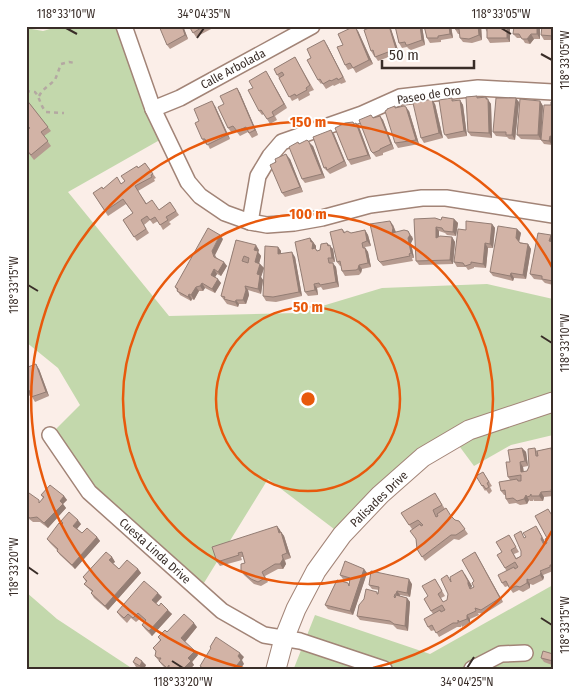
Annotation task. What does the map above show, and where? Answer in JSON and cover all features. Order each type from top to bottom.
[{"type":"street","points":[[124,26],[153,109],[188,182],[200,196],[225,213],[250,222],[267,225],[322,218],[370,205],[422,198],[446,198],[553,215]]},
{"type":"street","name":"Calle Arbolada","points":[[153,109],[180,98],[312,26]]},
{"type":"street","name":"Paseo de Oro","points":[[250,222],[258,176],[270,156],[282,142],[362,114],[400,97],[478,88],[553,92]]},
{"type":"street","name":"Palisades Drive","points":[[276,669],[284,639],[296,609],[316,571],[342,535],[380,495],[424,457],[469,430],[553,402]]},
{"type":"street","name":"Cuesta Linda Drive","points":[[50,435],[89,492],[222,611],[264,635],[300,641],[384,669]]},
{"type":"street","points":[[472,669],[501,654],[525,653]]},
{"type":"path","points":[[64,113],[46,112],[40,106],[39,96],[55,80],[61,64],[75,63]]},
{"type":"path","points":[[26,91],[35,92],[39,96]]},
{"type":"green space","points":[[61,26],[124,26],[165,137],[68,192],[169,316],[299,313],[382,288],[487,284],[553,299],[553,435],[511,445],[474,466],[454,439],[342,535],[268,479],[199,591],[89,492],[50,435],[80,405],[58,368],[26,342],[26,28],[43,31]]},
{"type":"green space","points":[[553,585],[553,669],[294,668],[315,615],[430,654]]},
{"type":"green space","points":[[26,592],[57,619],[133,669],[26,669]]},
{"type":"building","points":[[159,26],[182,26],[185,35],[167,45]]},
{"type":"building","points":[[189,26],[204,26],[193,33]]},
{"type":"building","points":[[355,26],[369,60],[353,68],[350,63],[345,65],[337,47],[343,45],[338,34]]},
{"type":"building","points":[[368,26],[389,26],[396,49],[375,57],[364,30],[369,28]]},
{"type":"building","points":[[395,26],[420,26],[422,40],[408,45],[405,42],[399,43]]},
{"type":"building","points":[[424,26],[449,26],[450,34],[438,36],[438,38],[427,38]]},
{"type":"building","points":[[455,26],[478,26],[479,35],[469,39],[460,38],[459,29],[455,29]]},
{"type":"building","points":[[484,26],[507,26],[507,38],[487,38],[487,27]]},
{"type":"building","points":[[514,26],[537,26],[537,34],[531,34],[527,39],[522,39],[519,34],[513,34]]},
{"type":"building","points":[[542,26],[553,26],[553,36],[541,35]]},
{"type":"building","points":[[324,40],[343,77],[323,84],[320,79],[318,80],[307,60],[311,58],[307,49]]},
{"type":"building","points":[[295,57],[310,85],[306,88],[307,90],[296,96],[295,94],[289,97],[279,78],[284,75],[282,72],[277,75],[274,69]]},
{"type":"building","points":[[266,71],[284,104],[272,112],[274,116],[267,119],[261,110],[259,111],[248,90],[253,88],[249,81]]},
{"type":"building","points":[[237,88],[255,130],[249,133],[246,127],[237,131],[233,126],[228,128],[218,107],[224,104],[220,96]]},
{"type":"building","points":[[477,96],[477,98],[486,97],[488,99],[489,133],[468,132],[466,97]]},
{"type":"building","points":[[452,98],[452,101],[460,100],[464,131],[445,135],[439,100]]},
{"type":"building","points":[[496,98],[516,98],[512,135],[506,135],[506,132],[493,132]]},
{"type":"building","points":[[26,99],[48,127],[41,132],[48,141],[31,155],[26,149],[26,131],[30,128],[26,124]]},
{"type":"building","points":[[432,99],[439,133],[421,138],[413,103]]},
{"type":"building","points":[[520,99],[540,101],[538,135],[517,135]]},
{"type":"building","points":[[212,101],[227,135],[207,145],[205,139],[202,139],[195,123],[199,121],[194,109]]},
{"type":"building","points":[[551,102],[553,102],[553,137],[550,136],[549,141],[541,140],[544,105],[551,105]]},
{"type":"building","points":[[395,106],[395,108],[406,107],[416,140],[395,143],[385,111]]},
{"type":"building","points":[[371,115],[373,118],[380,116],[391,144],[373,153],[359,120]]},
{"type":"building","points":[[353,122],[354,124],[356,123],[368,155],[348,160],[335,128],[345,123]]},
{"type":"building","points":[[331,130],[344,161],[327,170],[326,167],[324,168],[313,137]]},
{"type":"building","points":[[307,140],[322,174],[302,179],[289,147]]},
{"type":"building","points":[[286,154],[300,187],[282,193],[270,165],[276,162],[275,159]]},
{"type":"building","points":[[145,163],[153,174],[151,175],[152,177],[135,186],[146,204],[152,200],[159,210],[170,202],[176,211],[166,217],[168,220],[160,225],[155,217],[150,220],[147,216],[141,220],[146,229],[134,237],[123,220],[133,213],[123,199],[105,211],[93,193],[102,187],[103,189],[117,177],[121,184],[125,181],[121,176]]},
{"type":"building","points":[[442,217],[454,219],[453,232],[444,231],[442,228],[436,227],[436,238],[440,236],[452,237],[450,260],[416,261],[414,219],[435,218],[441,220]]},
{"type":"building","points":[[390,221],[393,228],[392,233],[408,231],[411,253],[409,254],[410,256],[380,262],[370,224]]},
{"type":"building","points":[[466,221],[492,224],[490,244],[485,243],[483,264],[471,262],[471,264],[465,266],[463,263],[454,262],[458,229],[466,230]]},
{"type":"building","points":[[498,226],[517,229],[516,238],[520,243],[528,244],[523,275],[511,273],[510,276],[490,272]]},
{"type":"building","points":[[208,228],[220,235],[212,251],[214,257],[224,262],[218,272],[214,269],[211,275],[218,279],[212,289],[202,283],[188,297],[177,291],[178,289],[175,287]]},
{"type":"building","points":[[342,229],[344,233],[347,231],[351,233],[365,230],[367,241],[362,243],[368,263],[359,265],[356,270],[342,271],[340,261],[337,262],[330,232]]},
{"type":"building","points":[[538,233],[551,235],[549,241],[553,242],[553,281],[542,279],[542,276],[530,274]]},
{"type":"building","points":[[310,238],[311,242],[313,242],[312,249],[315,248],[317,251],[320,250],[321,244],[327,243],[328,246],[330,245],[332,258],[328,258],[329,263],[333,263],[336,282],[320,285],[319,283],[314,284],[315,290],[305,292],[295,242]]},
{"type":"building","points":[[236,240],[256,245],[254,250],[258,251],[255,262],[260,264],[257,274],[260,275],[258,289],[245,286],[246,290],[243,300],[236,300],[235,302],[224,299],[225,297],[221,296]],"holes":[[[244,256],[249,258],[248,263],[242,261]]]},
{"type":"building","points":[[265,246],[278,247],[278,254],[292,252],[299,292],[273,297],[263,296]]},
{"type":"building","points":[[27,362],[28,367],[36,364],[46,392],[31,397],[29,390],[26,391]]},
{"type":"building","points":[[522,448],[525,461],[520,462],[521,472],[527,471],[529,467],[528,449],[535,448],[536,456],[538,456],[537,451],[551,448],[553,490],[541,492],[539,496],[531,496],[531,494],[527,497],[526,495],[524,499],[517,501],[513,498],[506,499],[505,490],[501,491],[499,482],[517,479],[521,481],[521,475],[508,477],[506,462],[510,462],[508,450]]},
{"type":"building","points":[[483,472],[489,482],[487,483],[489,487],[486,489],[476,476]]},
{"type":"building","points":[[50,485],[64,496],[60,501],[63,504],[44,523],[37,517],[30,518],[26,515],[26,496],[29,493],[39,500],[39,503],[44,497],[41,495]]},
{"type":"building","points":[[435,493],[442,505],[433,510],[436,517],[438,516],[437,514],[446,508],[451,516],[459,521],[465,529],[456,535],[451,535],[422,557],[417,549],[416,539],[410,531],[420,524],[421,526],[423,525],[418,520],[409,525],[401,513]]},
{"type":"building","points":[[548,509],[553,517],[553,565],[540,571],[540,575],[529,580],[527,579],[527,583],[520,587],[516,586],[510,589],[506,581],[502,583],[498,575],[518,567],[515,562],[505,568],[497,555],[502,552],[496,542],[509,535],[516,547],[511,550],[516,559],[521,556],[521,551],[514,535],[521,531],[524,538],[526,537],[523,533],[536,526],[544,545],[547,543],[545,539],[547,538],[535,516]]},
{"type":"building","points":[[69,512],[78,520],[73,526],[82,533],[87,528],[97,537],[72,565],[47,539],[59,523],[61,525],[63,523],[61,521]]},
{"type":"building","points":[[277,526],[279,533],[281,532],[287,553],[282,555],[283,559],[280,564],[275,564],[262,572],[265,578],[258,582],[241,571],[241,564],[245,563],[242,552],[238,553],[239,555],[217,562],[212,547]]},
{"type":"building","points":[[106,552],[112,557],[109,560],[119,569],[127,560],[138,569],[105,606],[91,593],[93,591],[84,584],[87,581],[83,577]]},
{"type":"building","points":[[475,552],[500,598],[481,610],[475,608],[476,611],[467,615],[467,619],[459,622],[458,620],[458,623],[453,623],[436,633],[432,625],[428,627],[424,619],[440,610],[441,612],[445,610],[442,605],[431,611],[424,599],[428,596],[422,586],[435,579],[442,591],[438,594],[443,602],[447,600],[448,594],[441,579],[447,575],[451,582],[450,577],[462,570],[470,589],[474,587],[472,583],[474,581],[462,560]]},
{"type":"building","points":[[345,561],[364,569],[350,611],[325,605],[337,580],[348,583],[349,586],[350,578],[340,575]]},
{"type":"building","points":[[371,571],[409,579],[407,593],[397,591],[394,597],[396,595],[407,598],[405,626],[394,624],[390,621],[357,616],[359,605],[364,599],[366,589],[378,594],[379,587],[369,585]]},
{"type":"building","points":[[144,581],[158,593],[152,600],[159,606],[161,603],[168,610],[149,631],[142,625],[146,620],[138,613],[133,618],[128,614],[124,618],[117,612]]},
{"type":"building","points":[[184,614],[194,623],[181,638],[195,651],[188,658],[191,661],[183,669],[169,669],[169,665],[167,668],[159,661],[161,658],[155,656],[156,651],[153,648],[161,640],[158,637],[165,630],[167,632]]},
{"type":"building","points":[[216,637],[240,653],[238,656],[241,660],[237,665],[239,666],[238,669],[204,669],[200,666]]},
{"type":"building","points":[[543,651],[553,654],[553,661],[541,658]]},
{"type":"building","points":[[136,657],[142,661],[140,666],[133,662]]}]
